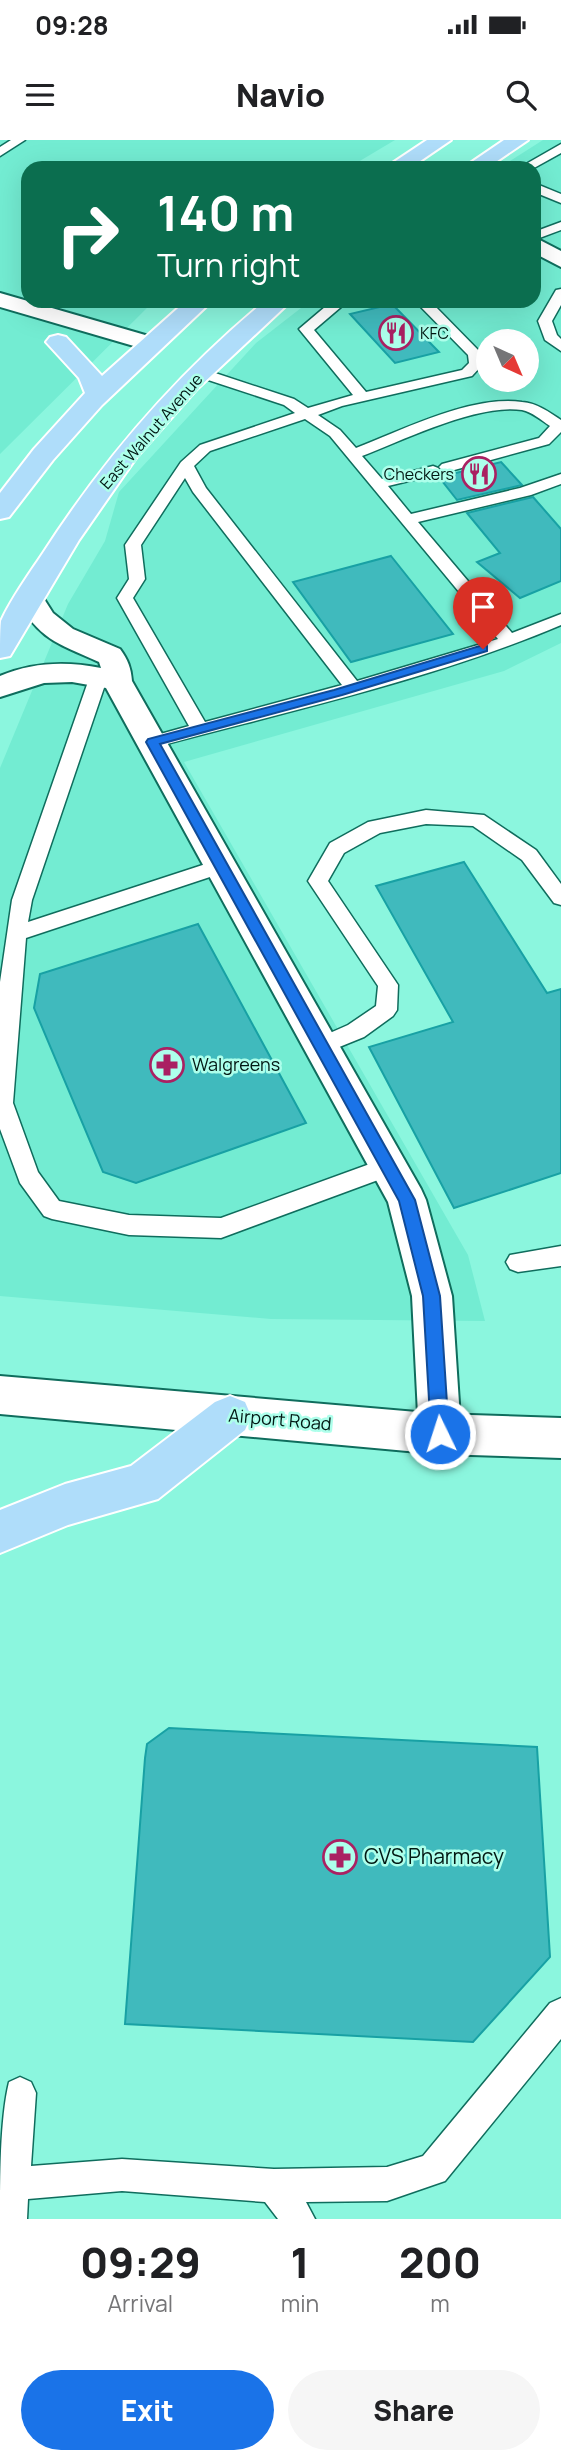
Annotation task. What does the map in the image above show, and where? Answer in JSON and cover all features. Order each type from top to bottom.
[{"type":"main road","points":[[406,161],[441,140]]},
{"type":"main road","points":[[484,161],[517,140]]},
{"type":"main road","points":[[0,512],[75,419],[131,361],[192,308]]},
{"type":"main road","name":"East Walnut Avenue","points":[[0,649],[29,597],[109,476],[180,393],[271,308]]},
{"type":"main road","points":[[46,339],[84,369],[98,395]]},
{"type":"main road","points":[[0,1532],[65,1505],[143,1484],[230,1416]]},
{"type":"street","points":[[542,242],[561,260]]},
{"type":"street","points":[[0,300],[21,306]]},
{"type":"street","points":[[27,308],[150,344]]},
{"type":"street","points":[[46,339],[131,361]]},
{"type":"street","points":[[29,597],[42,619],[63,635],[110,656],[116,667],[108,679]]},
{"type":"street","points":[[0,687],[40,672],[75,672],[108,679],[152,742],[407,1200],[432,1296],[440,1434]]},
{"type":"street","name":"Airport Road","points":[[0,1395],[440,1434],[561,1438]]},
{"type":"lane","points":[[0,152],[19,140]]},
{"type":"lane","points":[[538,161],[561,148]]},
{"type":"lane","points":[[541,190],[561,199]]},
{"type":"lane","points":[[542,242],[561,226]]},
{"type":"lane","points":[[561,293],[545,321],[550,337],[561,347]]},
{"type":"lane","points":[[332,308],[306,329],[362,397]]},
{"type":"lane","points":[[200,729],[125,598],[136,579],[133,545],[186,465],[205,448],[309,412],[467,373],[475,364],[475,354],[429,308]]},
{"type":"lane","points":[[201,373],[289,402],[309,412],[335,433],[509,641]]},
{"type":"lane","points":[[353,454],[438,424],[505,405],[535,409],[560,426],[544,441],[379,484]]},
{"type":"lane","points":[[469,491],[546,470],[561,463]]},
{"type":"lane","points":[[186,465],[199,489],[353,688]]},
{"type":"lane","points":[[408,519],[525,492],[561,480]]},
{"type":"lane","points":[[432,512],[453,495]]},
{"type":"lane","points":[[152,742],[353,688],[509,641],[561,619]]},
{"type":"lane","points":[[108,679],[22,900],[11,939],[2,1103],[28,1176],[52,1209],[129,1225],[221,1228],[388,1167]]},
{"type":"lane","points":[[321,1046],[356,1031],[386,1010],[388,985],[318,881],[337,848],[375,827],[426,817],[477,820],[529,855],[561,898]]},
{"type":"lane","points":[[11,939],[221,866]]},
{"type":"lane","points":[[518,1262],[561,1256]]},
{"type":"lane","points":[[5,2186],[122,2175],[274,2186],[387,2184],[433,2169],[561,2014]]},
{"type":"lane","points":[[10,2219],[5,2186],[8,2131],[20,2093]]},
{"type":"lane","points":[[274,2186],[298,2219]]},
{"type":"shaded area","points":[[0,140],[395,140],[360,161],[21,161],[21,308],[147,308],[0,454]]},
{"type":"shaded area","points":[[543,140],[561,140],[561,643],[504,671],[184,762],[468,1255],[485,1321],[271,1319],[0,1296],[0,768],[68,604],[105,541],[119,492],[256,343],[301,308],[541,308],[541,161],[510,161]]},
{"type":"building","name":"KFC","points":[[375,308],[396,308],[439,352],[395,363],[350,314]]},
{"type":"building","points":[[501,462],[522,485],[457,500],[439,477]]},
{"type":"building","points":[[533,497],[561,529],[561,581],[520,598],[477,562],[500,553],[467,513]]},
{"type":"building","points":[[391,556],[453,634],[351,662],[293,582]]},
{"type":"building","points":[[464,862],[547,993],[561,989],[561,1173],[454,1208],[369,1047],[453,1022],[376,886]]},
{"type":"building","name":"Walgreens","points":[[198,924],[306,1123],[136,1183],[103,1172],[34,1008],[40,974]]},
{"type":"building","name":"CVS Pharmacy","points":[[169,1728],[537,1747],[550,1957],[473,2042],[125,2024],[147,1744]]},
{"type":"place","name":"KFC","points":[[396,333]]},
{"type":"place","name":"Checkers","points":[[479,474]]},
{"type":"place","name":"Walgreens","points":[[167,1065]]},
{"type":"place","name":"CVS Pharmacy","points":[[340,1857]]},
{"type":"route","points":[[440,1434],[432,1296],[407,1200],[152,742],[338,693],[483,649]]}]
